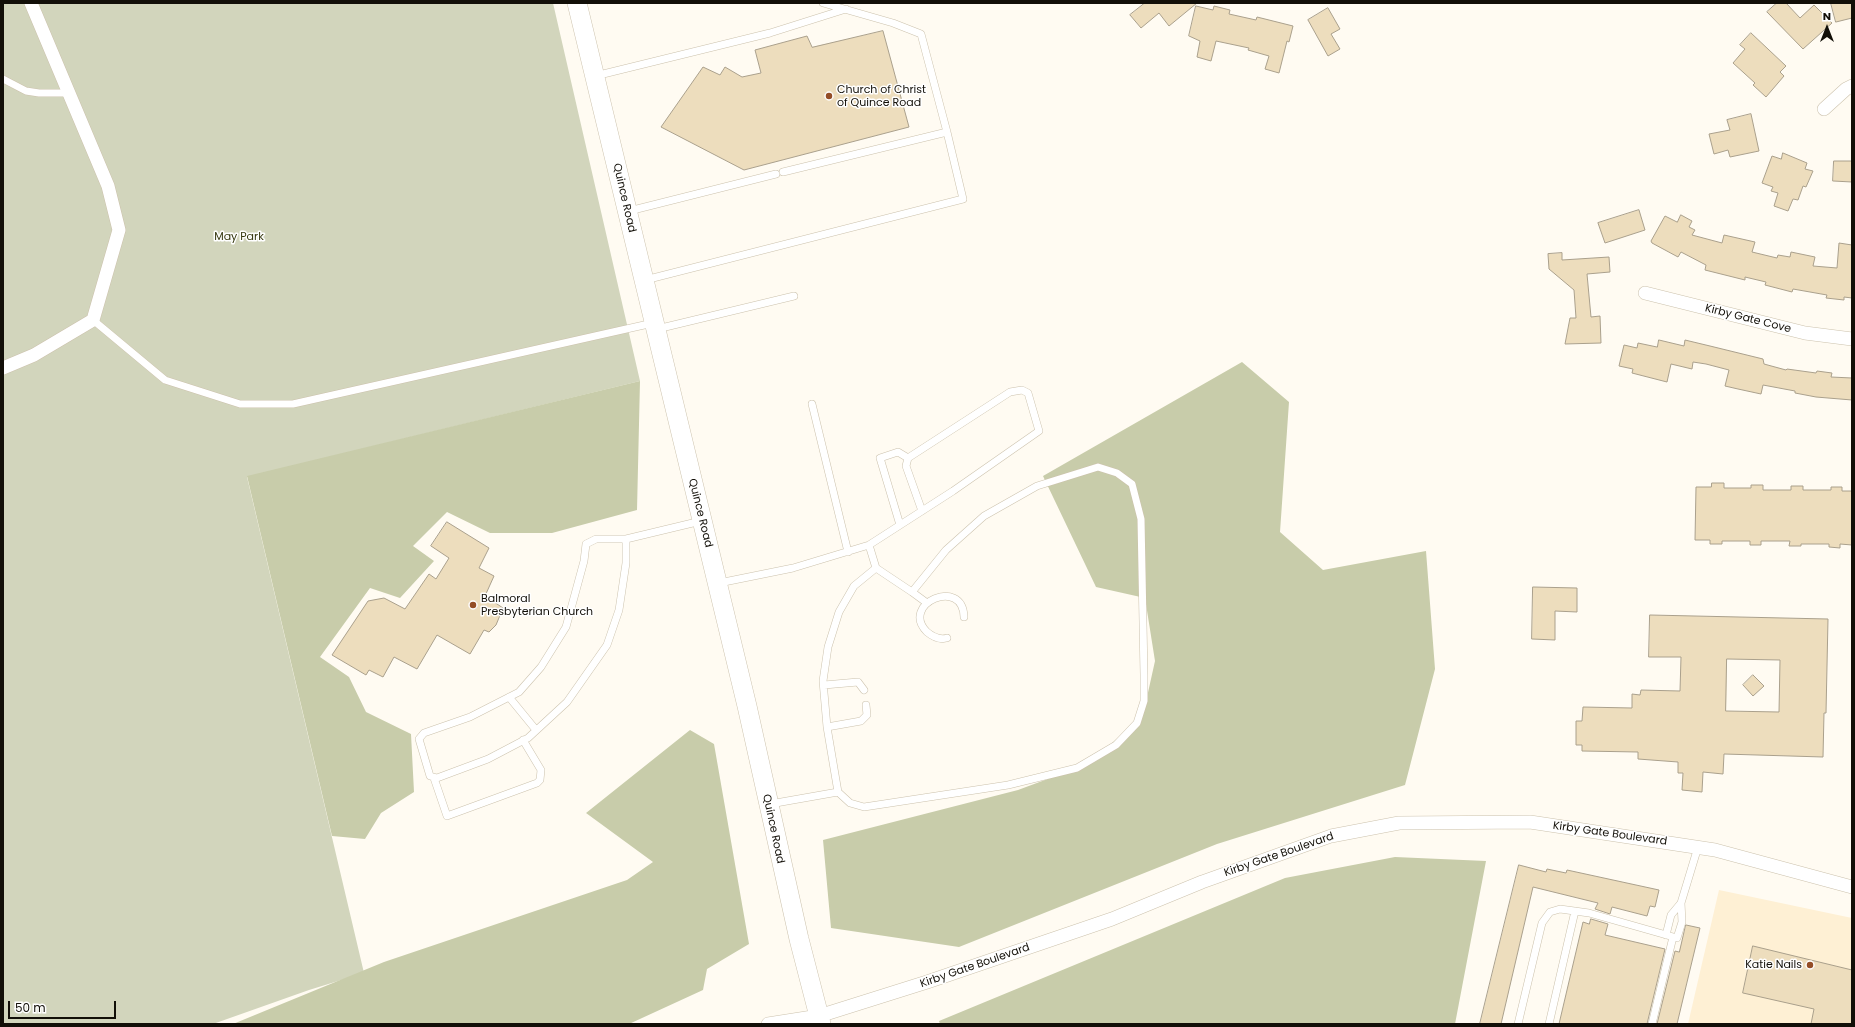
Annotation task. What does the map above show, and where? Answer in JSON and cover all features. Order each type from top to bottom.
[{"type":"main road","name":"Quince Road","points":[[577,3],[747,706],[782,867],[820,1020]]},
{"type":"street","points":[[3,368],[34,355],[93,320],[118,230],[108,186],[31,3]]},
{"type":"street","points":[[1824,109],[1846,89],[1852,86]]},
{"type":"street","name":"Kirby Gate Cove","points":[[1645,293],[1804,333],[1852,339]]},
{"type":"street","name":"Kirby Gate Boulevard","points":[[768,1024],[820,1020],[1112,919],[1202,882],[1331,836],[1399,823],[1530,822],[1715,850],[1852,887]]},
{"type":"lane","points":[[643,280],[963,200],[921,34],[893,23],[823,3]]},
{"type":"lane","points":[[594,76],[770,33],[846,9]]},
{"type":"lane","points":[[3,79],[26,91],[39,93],[69,93]]},
{"type":"lane","points":[[627,212],[946,132]]},
{"type":"lane","points":[[93,320],[165,380],[240,404],[293,404],[794,296]]},
{"type":"lane","points":[[717,584],[793,568],[869,545],[922,511],[1039,431],[1028,393],[1022,390],[1010,392],[908,458],[906,466],[922,511]]},
{"type":"lane","points":[[812,404],[848,552]]},
{"type":"lane","points":[[900,525],[880,458],[898,452],[908,458]]},
{"type":"lane","points":[[876,568],[854,586],[839,612],[828,647],[824,685],[827,727],[838,792],[850,803],[864,807],[1008,785],[1077,768],[1116,745],[1137,723],[1144,701],[1141,520],[1132,484],[1117,473],[1098,467],[1037,486],[984,516],[946,550],[912,592]]},
{"type":"lane","points":[[523,740],[541,770],[540,780],[537,783],[448,816],[434,778],[430,776],[419,739],[424,733],[470,718],[519,692],[541,667],[566,628],[584,562],[586,544],[596,539],[626,539],[702,521]]},
{"type":"lane","points":[[434,778],[488,758],[523,740],[567,702],[606,645],[619,610],[626,563],[626,539]]},
{"type":"lane","points":[[869,545],[876,568],[927,603]]},
{"type":"lane","points":[[947,638],[937,638],[925,630],[921,616],[927,603],[939,596],[952,598],[962,608],[964,617]]},
{"type":"lane","points":[[824,685],[858,682],[864,690]]},
{"type":"lane","points":[[509,697],[536,730]]},
{"type":"lane","points":[[827,727],[862,721],[867,715],[866,705]]},
{"type":"lane","points":[[768,805],[838,792]]},
{"type":"lane","points":[[1672,936],[1682,922],[1681,903],[1698,847]]},
{"type":"lane","points":[[1652,1024],[1672,936],[1671,915],[1681,903]]},
{"type":"lane","points":[[1518,1024],[1542,923],[1550,912],[1560,909],[1589,913],[1672,936]]},
{"type":"lane","points":[[1548,1024],[1575,911]]},
{"type":"shaded area","points":[[1719,890],[1852,918],[1852,1024],[1688,1024]]},
{"type":"green space","name":"May Park","points":[[3,3],[553,3],[640,381],[247,477],[364,973],[309,990],[213,1024],[3,1024]]},
{"type":"green space","points":[[1242,362],[1289,402],[1280,532],[1323,570],[1426,551],[1435,669],[1405,785],[1217,844],[959,947],[831,928],[823,840],[1018,790],[1088,764],[1136,722],[1147,697],[1155,661],[1145,598],[1096,587],[1043,476]]},
{"type":"green space","points":[[640,381],[637,510],[552,533],[490,533],[447,512],[413,546],[434,561],[400,598],[370,588],[320,657],[349,677],[366,712],[411,734],[414,792],[381,813],[365,839],[332,836],[247,476]]},
{"type":"green space","points":[[690,730],[714,744],[749,944],[707,969],[703,990],[629,1024],[233,1024],[384,962],[627,880],[653,862],[586,813]]},
{"type":"green space","points":[[1395,857],[1486,861],[1455,1024],[940,1024],[939,1021],[1285,878]]},
{"type":"building","points":[[1145,3],[1197,3],[1169,26],[1159,13],[1141,28],[1130,15]]},
{"type":"building","points":[[1777,3],[1786,3],[1800,18],[1814,5],[1832,23],[1803,49],[1767,12]]},
{"type":"building","points":[[1831,3],[1852,3],[1852,18],[1836,22]]},
{"type":"building","points":[[1196,6],[1213,10],[1214,6],[1230,10],[1229,14],[1256,20],[1257,17],[1293,26],[1289,42],[1287,41],[1279,73],[1265,69],[1269,56],[1248,50],[1249,48],[1216,41],[1211,61],[1197,57],[1200,41],[1189,36]]},
{"type":"building","points":[[1328,8],[1340,29],[1331,34],[1340,49],[1328,56],[1308,20]]},
{"type":"building","points":[[883,31],[909,127],[744,170],[661,127],[703,67],[720,75],[725,67],[742,77],[761,73],[755,50],[807,36],[812,47]]},
{"type":"building","points":[[1751,33],[1786,66],[1780,72],[1784,76],[1766,97],[1753,85],[1755,83],[1733,63],[1745,49],[1740,45]]},
{"type":"building","points":[[1751,114],[1759,151],[1730,157],[1728,150],[1714,154],[1709,134],[1730,130],[1727,120]]},
{"type":"building","points":[[1783,153],[1807,163],[1805,169],[1813,171],[1806,187],[1803,186],[1798,200],[1793,199],[1788,211],[1774,206],[1778,193],[1771,191],[1773,187],[1762,183],[1772,156],[1781,159]]},
{"type":"building","points":[[1834,161],[1852,161],[1852,182],[1833,181]]},
{"type":"building","points":[[1639,210],[1645,230],[1605,243],[1598,223]]},
{"type":"building","points":[[1681,215],[1692,221],[1689,227],[1695,230],[1692,235],[1722,243],[1724,235],[1755,242],[1752,252],[1777,258],[1778,255],[1790,257],[1791,252],[1815,257],[1813,266],[1837,268],[1839,243],[1852,245],[1852,298],[1844,297],[1844,300],[1826,298],[1827,295],[1793,289],[1792,292],[1765,285],[1766,282],[1745,277],[1745,280],[1705,270],[1706,265],[1681,252],[1678,257],[1652,243],[1651,241],[1665,216],[1677,222]]},
{"type":"building","points":[[1562,253],[1562,260],[1609,257],[1610,272],[1587,274],[1591,317],[1600,316],[1601,343],[1565,344],[1570,318],[1576,318],[1574,290],[1549,269],[1548,254]]},
{"type":"building","points":[[1659,340],[1684,346],[1685,340],[1763,359],[1764,364],[1786,370],[1816,373],[1817,371],[1832,373],[1831,377],[1852,378],[1852,400],[1816,397],[1795,393],[1795,391],[1763,385],[1761,394],[1725,386],[1729,370],[1693,362],[1692,369],[1671,364],[1667,382],[1632,373],[1633,369],[1619,366],[1624,345],[1637,348],[1638,343],[1657,347]]},
{"type":"building","points":[[1712,483],[1724,483],[1724,488],[1751,488],[1751,485],[1763,485],[1763,490],[1791,490],[1791,486],[1803,486],[1803,490],[1831,490],[1831,487],[1842,487],[1842,491],[1852,491],[1852,545],[1840,544],[1840,548],[1829,547],[1829,544],[1801,544],[1801,546],[1789,546],[1790,541],[1761,541],[1761,545],[1750,545],[1750,541],[1722,541],[1722,544],[1710,544],[1710,540],[1695,540],[1696,487],[1711,487]]},
{"type":"building","points":[[447,522],[489,548],[479,568],[494,576],[485,596],[503,608],[496,625],[489,632],[484,630],[470,654],[437,635],[417,669],[394,657],[383,677],[369,670],[366,675],[332,655],[368,601],[384,598],[405,609],[429,574],[436,579],[449,558],[431,546]]},
{"type":"building","points":[[1533,587],[1577,588],[1577,612],[1555,611],[1555,640],[1532,639]]},
{"type":"building","points":[[1650,615],[1828,619],[1826,713],[1824,713],[1823,757],[1724,754],[1723,774],[1703,772],[1702,792],[1682,790],[1683,773],[1678,773],[1678,762],[1638,759],[1638,752],[1582,751],[1582,745],[1576,745],[1576,721],[1582,721],[1583,707],[1632,708],[1632,694],[1640,695],[1641,690],[1680,691],[1681,657],[1649,657]],"holes":[[[1727,659],[1780,660],[1779,712],[1726,711]]]},
{"type":"building","points":[[1753,675],[1764,686],[1753,696],[1743,685]]},
{"type":"building","points":[[1519,865],[1546,872],[1547,869],[1566,873],[1567,870],[1659,890],[1655,907],[1650,906],[1647,916],[1612,907],[1610,914],[1595,909],[1598,903],[1533,887],[1501,1024],[1480,1024]]},
{"type":"building","points":[[1591,919],[1608,924],[1605,935],[1665,949],[1647,1024],[1559,1024],[1583,922],[1589,924]]},
{"type":"building","points":[[1686,925],[1700,928],[1677,1024],[1657,1024],[1675,951],[1679,952]]},
{"type":"building","points":[[1753,946],[1852,970],[1852,1024],[1811,1024],[1814,1009],[1743,993]]},
{"type":"place","name":"Church of Christ of Quince Road","points":[[829,96]]},
{"type":"place","name":"Balmoral Presbyterian Church","points":[[473,605]]},
{"type":"place","name":"Katie Nails","points":[[1810,965]]}]
